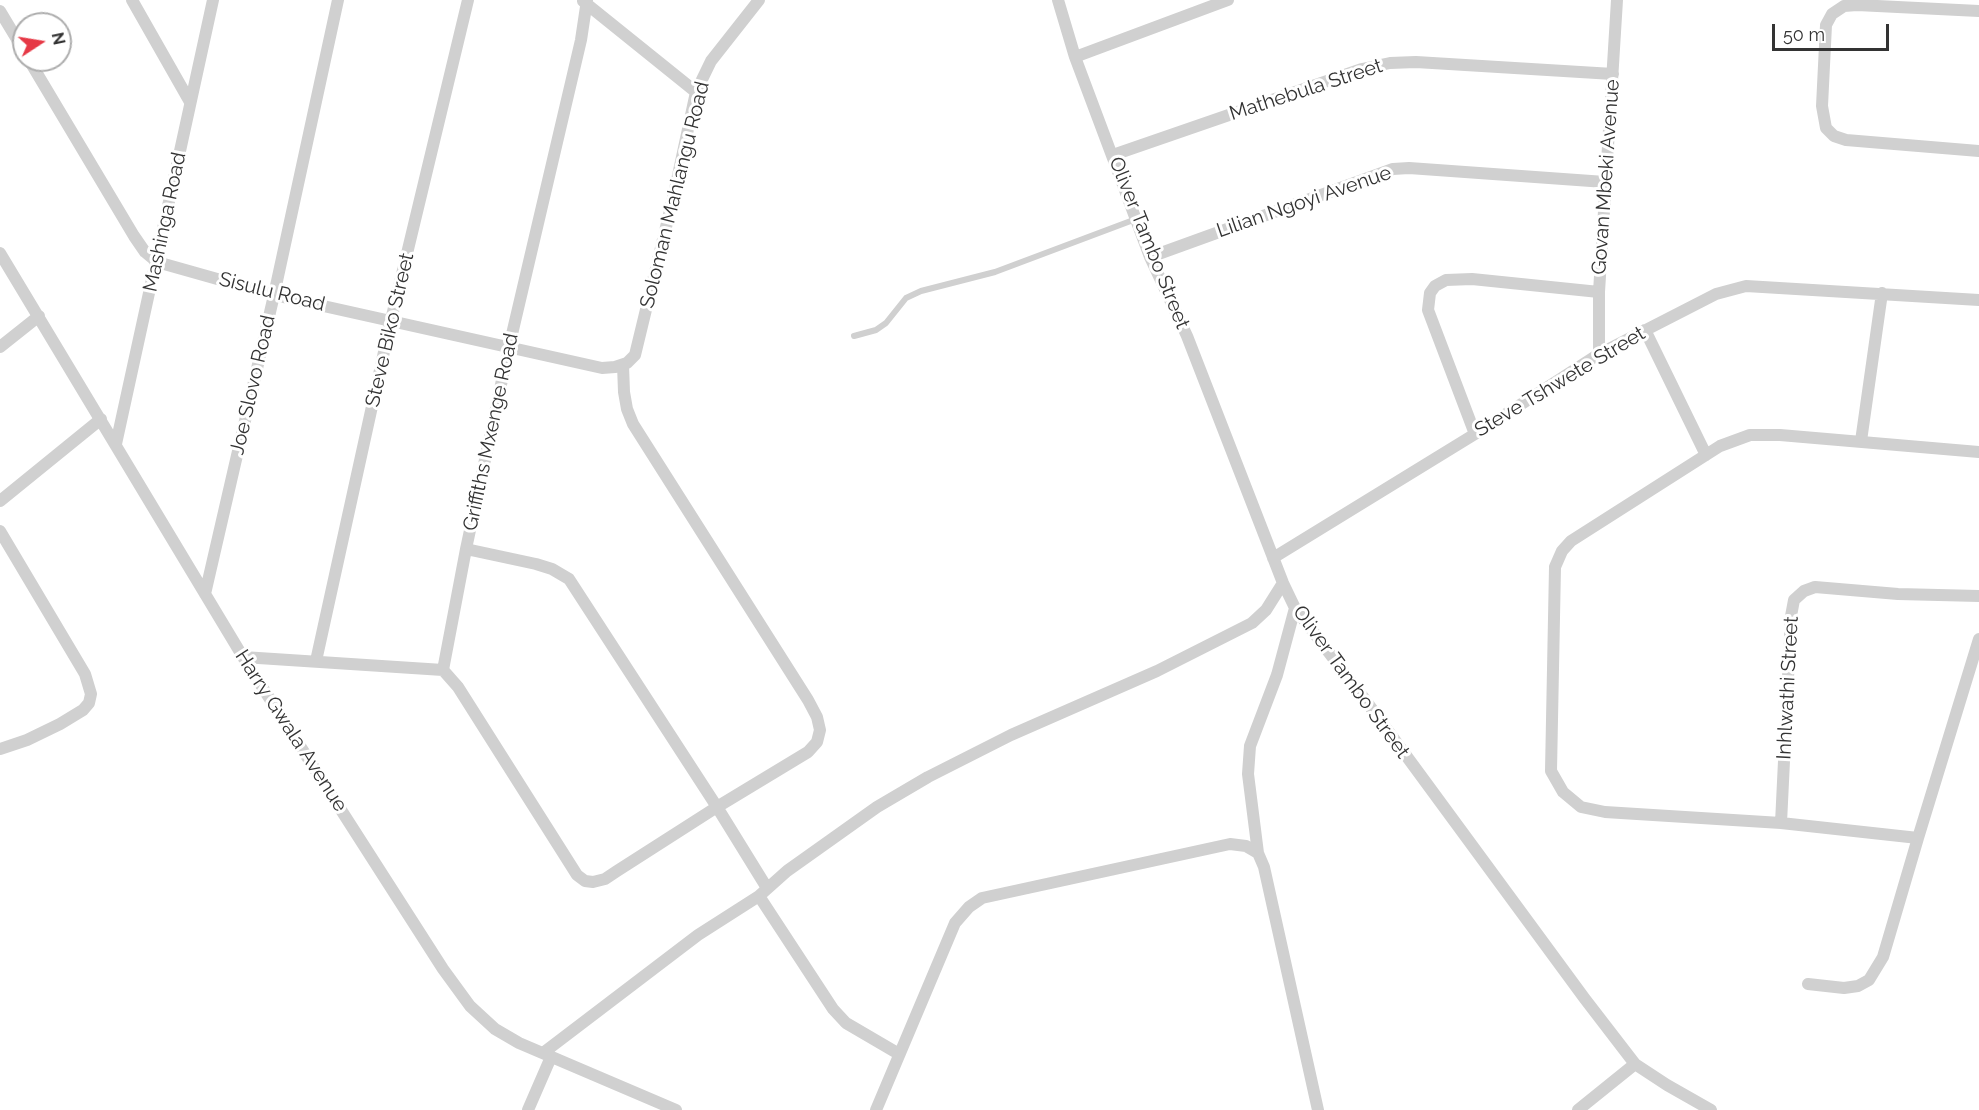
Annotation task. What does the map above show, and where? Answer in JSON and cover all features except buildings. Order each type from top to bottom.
[{"type":"street","points":[[132,0],[190,102]]},
{"type":"street","name":"Mashinga Road","points":[[116,444],[213,0]]},
{"type":"street","name":"Joe Slovo Road","points":[[205,594],[274,295],[338,0]]},
{"type":"street","name":"Steve Biko Street","points":[[316,661],[391,320],[468,0]]},
{"type":"street","name":"Soloman Mahlangu Road","points":[[623,365],[635,355],[696,92],[711,61],[759,0]]},
{"type":"street","name":"Oliver Tambo Street","points":[[1058,0],[1075,57],[1150,256],[1186,336],[1283,583],[1295,608],[1635,1064],[1711,1110]]},
{"type":"street","points":[[1075,57],[1228,0]]},
{"type":"street","name":"Govan Mbeki Avenue","points":[[1599,354],[1599,292],[1617,0]]},
{"type":"street","points":[[585,1],[696,92]]},
{"type":"street","name":"Griffiths Mxenge Road","points":[[443,670],[509,347],[581,40],[585,1]]},
{"type":"street","points":[[1979,11],[1844,6],[1833,14],[1826,25],[1822,106],[1826,128],[1834,136],[1846,140],[1979,151]]},
{"type":"street","points":[[0,10],[12,30]]},
{"type":"street","name":"Mathebula Street","points":[[1113,155],[1362,69],[1390,63],[1416,62],[1613,74]]},
{"type":"street","points":[[36,72],[134,236],[145,252],[157,262]]},
{"type":"street","name":"Lilian Ngoyi Avenue","points":[[1150,256],[1393,169],[1409,168],[1605,182]]},
{"type":"street","name":"Harry Gwala Avenue","points":[[0,253],[243,657],[443,969],[470,1006],[495,1029],[519,1043],[676,1110]]},
{"type":"street","name":"Sisulu Road","points":[[157,262],[274,295],[602,368],[623,365]]},
{"type":"street","points":[[1475,434],[1428,310],[1430,293],[1435,286],[1446,280],[1465,279],[1599,292]]},
{"type":"street","name":"Steve Tshwete Street","points":[[1274,558],[1475,434],[1599,354],[1716,294],[1746,286],[1979,300]]},
{"type":"street","points":[[1861,441],[1882,293]]},
{"type":"street","points":[[0,347],[39,316]]},
{"type":"street","points":[[1645,330],[1706,455]]},
{"type":"street","points":[[243,657],[443,670],[458,687],[577,875],[585,881],[593,882],[611,875],[808,752],[817,742],[820,730],[817,717],[638,432],[627,409],[623,365]]},
{"type":"street","points":[[0,501],[101,419]]},
{"type":"street","points":[[1918,838],[1781,822],[1605,812],[1581,807],[1563,792],[1551,771],[1555,567],[1562,551],[1583,532],[1720,446],[1749,435],[1780,435],[1979,452]]},
{"type":"street","points":[[0,531],[85,674],[91,694],[89,703],[83,710],[60,724],[27,740],[0,749]]},
{"type":"street","points":[[466,549],[536,564],[552,569],[569,579],[717,807],[763,892],[833,1009],[846,1023],[899,1054]]},
{"type":"street","points":[[528,1110],[547,1055],[698,935],[763,892],[787,871],[877,807],[928,777],[1011,735],[1156,671],[1252,623],[1266,610],[1283,583]]},
{"type":"street","name":"Inhlwathi Street","points":[[1781,822],[1791,616],[1794,600],[1803,591],[1815,587],[1898,594],[1979,596]]},
{"type":"street","points":[[1295,608],[1277,675],[1250,746],[1248,774],[1258,853],[1264,867],[1318,1110]]},
{"type":"street","points":[[1808,984],[1844,988],[1858,986],[1869,980],[1883,957],[1979,639]]},
{"type":"street","points":[[876,1110],[955,923],[969,907],[982,898],[1230,844],[1246,846],[1258,853]]},
{"type":"street","points":[[1578,1110],[1635,1064]]},
{"type":"lane","points":[[854,336],[876,330],[886,323],[906,298],[921,291],[995,272],[1136,219]]}]
